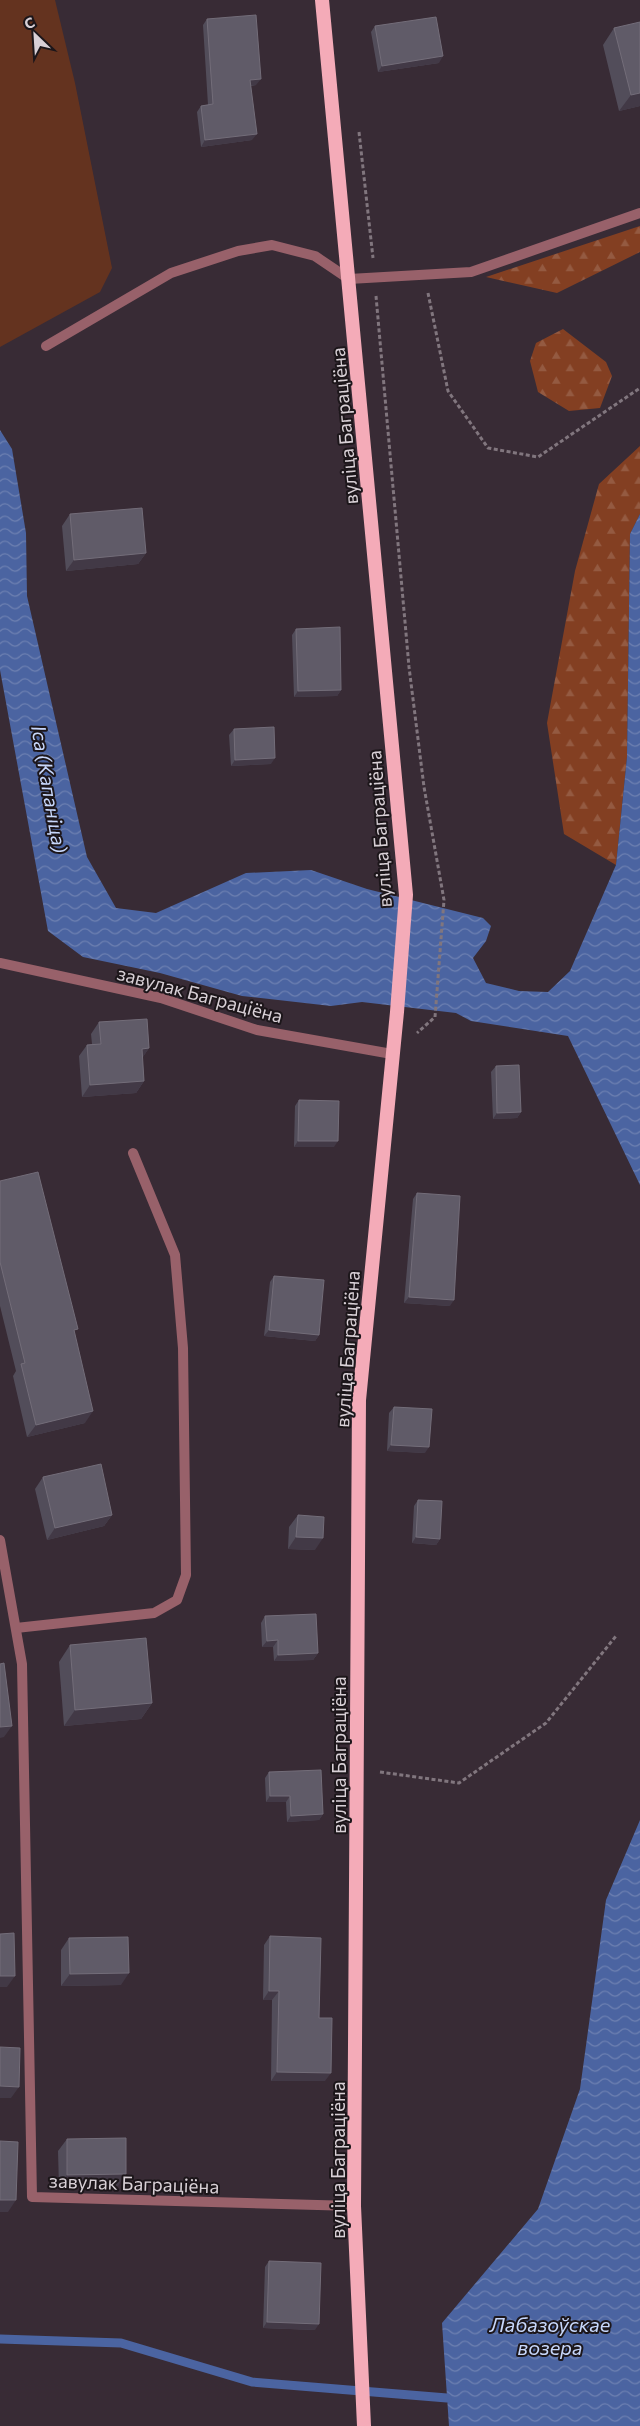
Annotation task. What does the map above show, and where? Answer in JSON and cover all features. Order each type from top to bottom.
[{"type":"highway","name":"вуліца Баграціёна","points":[[322,0],[406,895],[397,1012],[359,1400],[354,2206],[364,2426]]},
{"type":"street","points":[[46,346],[171,273],[238,252],[272,245],[315,256],[349,279],[471,272],[640,213]]},
{"type":"street","name":"завулак Баграціёна","points":[[0,963],[161,998],[257,1030],[392,1054]]},
{"type":"street","points":[[16,1628],[154,1613],[177,1600],[186,1576],[183,1348],[175,1255],[133,1152]]},
{"type":"street","name":"завулак Баграціёна","points":[[0,1540],[22,1664],[32,2197],[354,2206]]},
{"type":"path","points":[[358,125],[375,277],[410,667],[424,787],[444,900],[434,1017],[415,1035]]},
{"type":"path","points":[[425,275],[448,392],[488,448],[538,457],[640,388]]},
{"type":"path","points":[[380,1772],[459,1783],[546,1723],[616,1636]]},
{"type":"path","points":[[380,1763],[380,1782]]},
{"type":"shaded area","points":[[0,0],[55,0],[75,83],[112,268],[100,292],[0,347]]},
{"type":"green space","points":[[640,226],[640,252],[557,293],[486,277]]},
{"type":"green space","points":[[563,329],[606,362],[612,376],[600,408],[569,411],[538,392],[530,361],[536,343]]},
{"type":"green space","points":[[640,446],[640,514],[630,534],[627,757],[616,865],[564,834],[547,723],[575,571],[599,484]]},
{"type":"water","name":"Іса (Капаніца)","points":[[0,430],[12,449],[26,533],[27,596],[87,857],[116,908],[156,913],[246,873],[311,870],[367,889],[483,918],[491,926],[486,941],[473,958],[486,983],[519,991],[548,992],[570,971],[616,865],[627,757],[630,534],[640,514],[640,1185],[568,1036],[471,1021],[456,1013],[362,1002],[331,1006],[242,996],[160,973],[83,957],[48,931],[0,670]]},
{"type":"water","name":"Лабазоўскае возера","points":[[640,1820],[640,2426],[449,2426],[442,2323],[538,2209],[580,2089],[606,1900]]},
{"type":"building","points":[[256,15],[261,79],[250,80],[257,134],[205,140],[201,106],[213,104],[207,19]]},
{"type":"building","points":[[436,17],[443,56],[382,66],[375,26]]},
{"type":"building","points":[[640,22],[640,93],[631,95],[614,28]]},
{"type":"building","points":[[142,508],[146,553],[74,560],[70,514]]},
{"type":"building","points":[[340,627],[341,690],[298,691],[296,629]]},
{"type":"building","points":[[274,727],[275,758],[235,760],[234,729]]},
{"type":"building","points":[[147,1019],[149,1048],[142,1049],[144,1081],[90,1085],[87,1045],[101,1044],[99,1022]]},
{"type":"building","points":[[519,1065],[521,1112],[497,1113],[496,1066]]},
{"type":"building","points":[[299,1100],[339,1101],[338,1141],[298,1141]]},
{"type":"building","points":[[38,1172],[78,1329],[74,1330],[93,1411],[36,1425],[21,1364],[25,1363],[0,1262],[0,1181]]},
{"type":"building","points":[[417,1193],[460,1196],[454,1300],[409,1297]]},
{"type":"building","points":[[274,1276],[324,1280],[319,1335],[269,1330]]},
{"type":"building","points":[[394,1407],[432,1409],[429,1447],[391,1445]]},
{"type":"building","points":[[101,1464],[112,1515],[55,1528],[43,1477]]},
{"type":"building","points":[[418,1500],[442,1501],[440,1539],[416,1537]]},
{"type":"building","points":[[298,1515],[324,1517],[323,1538],[296,1537]]},
{"type":"building","points":[[316,1614],[318,1653],[278,1655],[278,1640],[267,1641],[265,1616]]},
{"type":"building","points":[[146,1638],[152,1703],[75,1710],[70,1645]]},
{"type":"building","points":[[4,1663],[12,1726],[0,1727],[0,1664]]},
{"type":"building","points":[[321,1770],[323,1814],[291,1816],[290,1796],[270,1796],[269,1772]]},
{"type":"building","points":[[14,1933],[15,1976],[0,1976],[0,1934]]},
{"type":"building","points":[[270,1936],[321,1938],[319,2018],[332,2018],[331,2073],[277,2072],[279,1991],[269,1991]]},
{"type":"building","points":[[128,1937],[129,1973],[70,1974],[69,1938]]},
{"type":"building","points":[[0,2047],[20,2048],[19,2087],[0,2086]]},
{"type":"building","points":[[126,2138],[126,2174],[67,2175],[67,2139]]},
{"type":"building","points":[[0,2141],[18,2142],[16,2200],[0,2200]]},
{"type":"building","points":[[269,2261],[321,2263],[319,2324],[267,2322]]},
{"type":"waterway","points":[[0,2339],[121,2343],[252,2382],[447,2398]]}]
